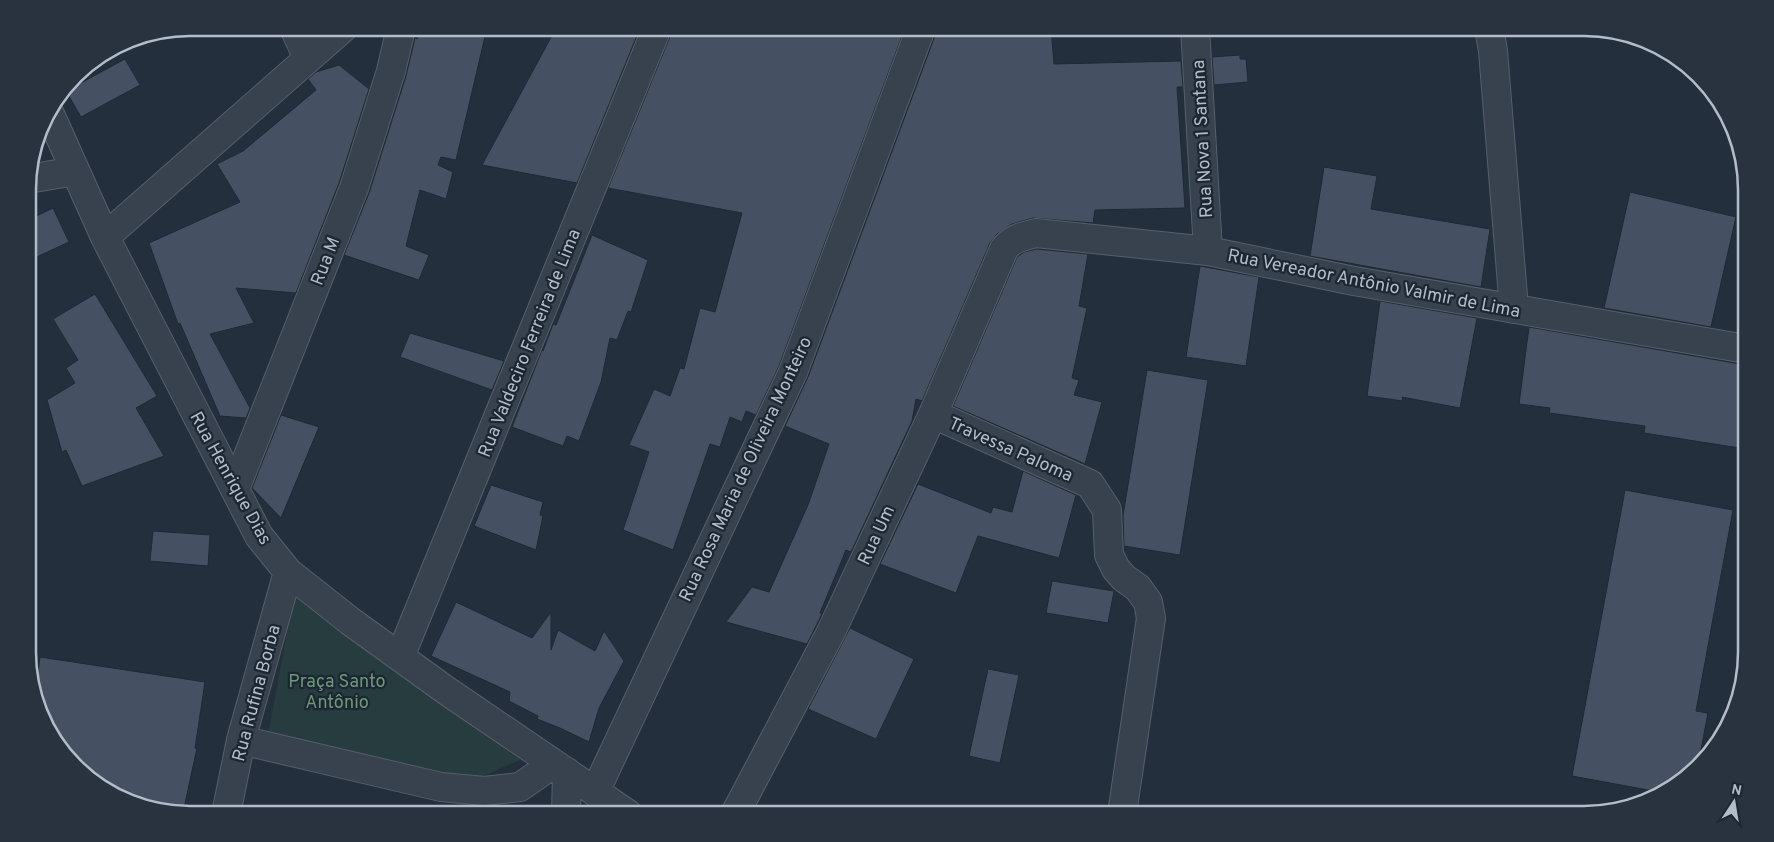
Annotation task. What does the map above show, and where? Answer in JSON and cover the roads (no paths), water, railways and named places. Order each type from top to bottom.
[{"type":"street","name":"Rua Rosa Maria de Oliveira Monteiro","points":[[594,792],[792,372],[918,36]]},
{"type":"street","name":"Rua Nova 1 Santana","points":[[1195,36],[1208,252]]},
{"type":"street","points":[[1490,36],[1514,309]]},
{"type":"street","points":[[298,37],[308,58]]},
{"type":"street","points":[[105,236],[333,37]]},
{"type":"street","name":"Rua M","points":[[235,489],[354,188],[391,70],[398,37]]},
{"type":"street","name":"Rua Valdeciro Ferreira de Lima","points":[[400,658],[653,37]]},
{"type":"street","name":"Rua Henrique Dias","points":[[53,121],[105,236],[259,536],[288,572],[400,658],[615,806]]},
{"type":"street","points":[[37,177],[75,171]]},
{"type":"street","name":"Rua Vereador Antônio Valmir de Lima","points":[[1004,248],[1021,236],[1036,233],[1208,252],[1354,281],[1738,348]]},
{"type":"street","name":"Rua Um","points":[[739,806],[831,632],[933,414],[1004,248]]},
{"type":"street","name":"Travessa Paloma","points":[[933,414],[1090,484],[1107,510],[1109,555],[1116,569],[1124,578],[1138,588],[1148,602],[1150,618],[1123,805]]},
{"type":"street","name":"Rua Rufina Borba","points":[[228,806],[242,740],[288,572]]},
{"type":"street","points":[[242,740],[441,787],[484,790],[520,787],[560,768],[565,806]]},
{"type":"park label","name":"Praça Santo Antônio","points":[[337,691]]}]
